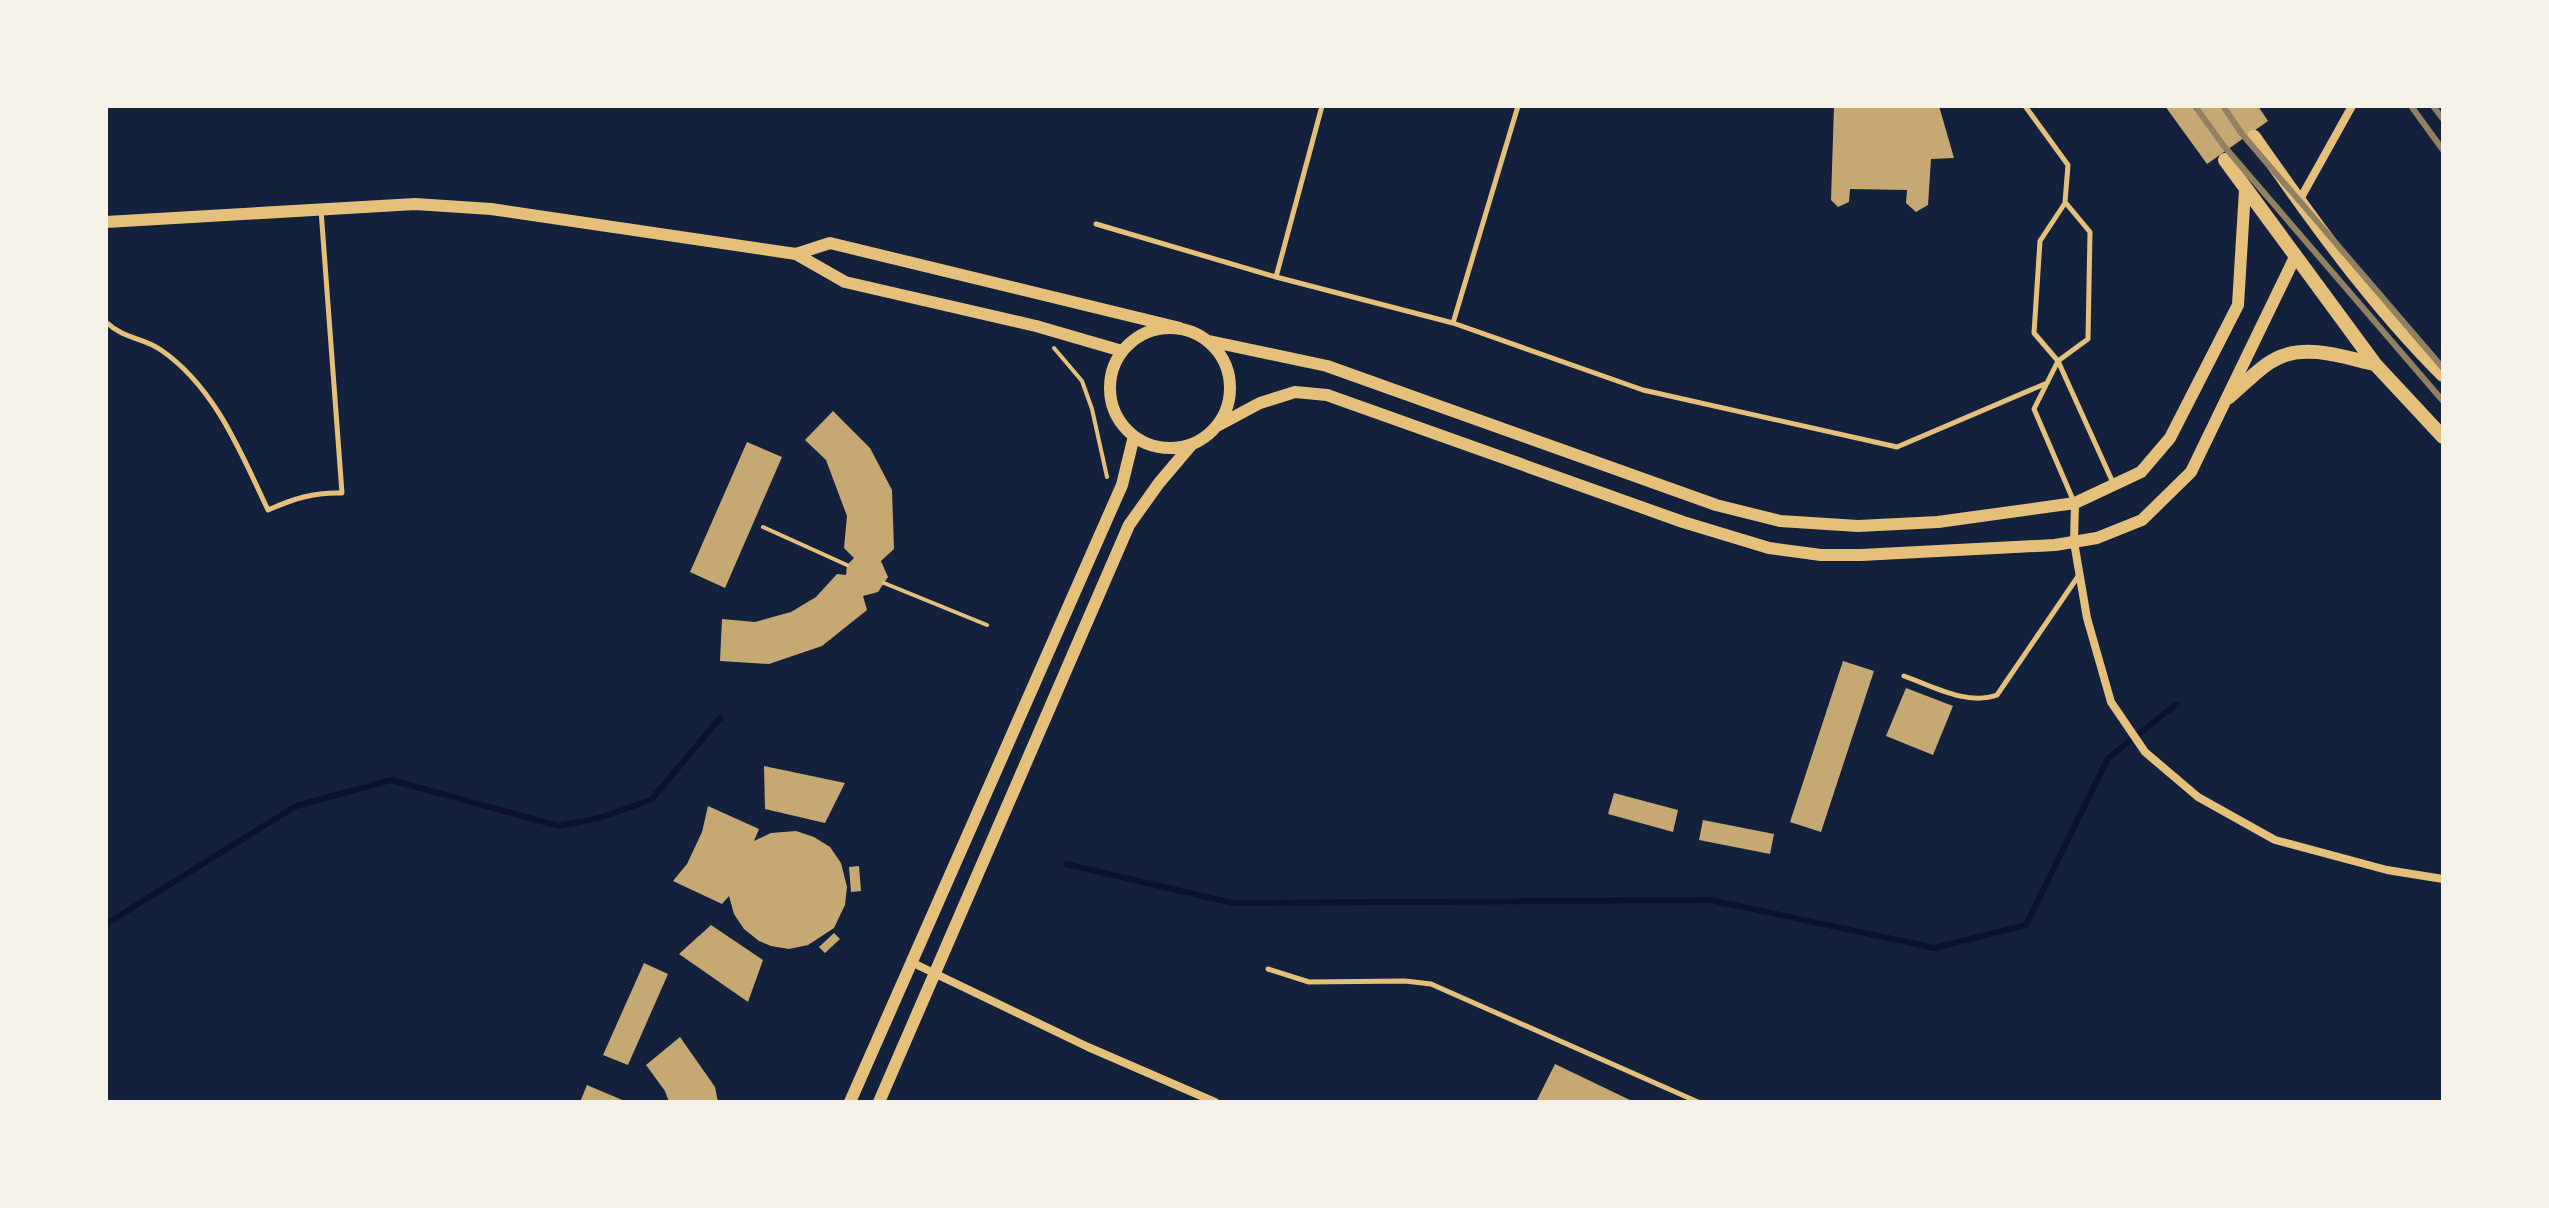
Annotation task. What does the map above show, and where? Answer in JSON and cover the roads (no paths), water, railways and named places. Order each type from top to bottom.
[{"type":"main road","points":[[2254,137],[2299,202],[2401,333],[2443,375]]},
{"type":"main road","points":[[2225,160],[2375,364],[2443,437]]},
{"type":"main road","points":[[2229,397],[2270,363],[2297,352],[2316,352],[2375,364]]},
{"type":"street","points":[[2299,202],[2352,106]]},
{"type":"street","points":[[1209,341],[1327,366],[1716,505],[1780,521],[1858,526],[1938,522],[2075,503],[2141,472],[2170,438],[2238,305],[2245,190]]},
{"type":"street","points":[[106,222],[415,204],[491,209],[796,254],[845,282],[1036,326],[1122,351]]},
{"type":"street","points":[[796,254],[830,243],[1195,333],[1220,352],[1231,382],[1230,397],[1217,426]]},
{"type":"street","points":[[879,1102],[1129,525],[1192,444],[1217,426],[1260,403],[1295,392],[1327,395],[1683,522],[1769,548],[1821,555],[1957,552],[2074,542],[2097,538],[2142,520],[2191,472],[2295,257]]},
{"type":"street","points":[[1180,328],[1164,327],[1149,331],[1134,339],[1122,351],[1114,365],[1110,382],[1111,398],[1115,412],[1134,436],[1162,448],[1192,444]]},
{"type":"street","points":[[850,1102],[1122,485],[1134,436]]},
{"type":"street","points":[[2075,503],[2074,542],[2087,618],[2111,702],[2141,745],[2198,797],[2275,840],[2387,870],[2443,879]]},
{"type":"street","points":[[911,962],[1198,1098],[1215,1102]]},
{"type":"lane","points":[[1276,277],[1322,106]]},
{"type":"lane","points":[[1453,323],[1518,106]]},
{"type":"lane","points":[[2025,106],[2068,165],[2065,202],[2040,241],[2034,333],[2058,361],[2114,486]]},
{"type":"lane","points":[[2065,202],[2090,232],[2088,339],[2058,361],[2034,409],[2075,503]]},
{"type":"lane","points":[[106,322],[119,334],[159,348],[190,374],[217,409],[268,510],[299,497],[322,492],[342,493],[321,208]]},
{"type":"lane","points":[[1096,224],[1276,277],[1453,323],[1643,390],[1897,447],[2047,383]]},
{"type":"lane","points":[[1904,676],[1972,700],[1997,695],[2080,574]]},
{"type":"lane","points":[[1268,969],[1309,982],[1405,981],[1431,984],[1698,1102]]},
{"type":"waterway","points":[[1066,864],[1232,903],[1710,900],[1935,948],[2026,925],[2108,758],[2177,704]]},
{"type":"waterway","points":[[106,924],[296,806],[391,780],[559,826],[599,818],[651,800],[720,718]]},
{"type":"railway","points":[[2195,106],[2223,145],[2443,401]]},
{"type":"railway","points":[[2223,106],[2242,134],[2443,368]]},
{"type":"railway","points":[[2411,106],[2443,150]]},
{"type":"railway","points":[[2433,106],[2443,119]]}]
